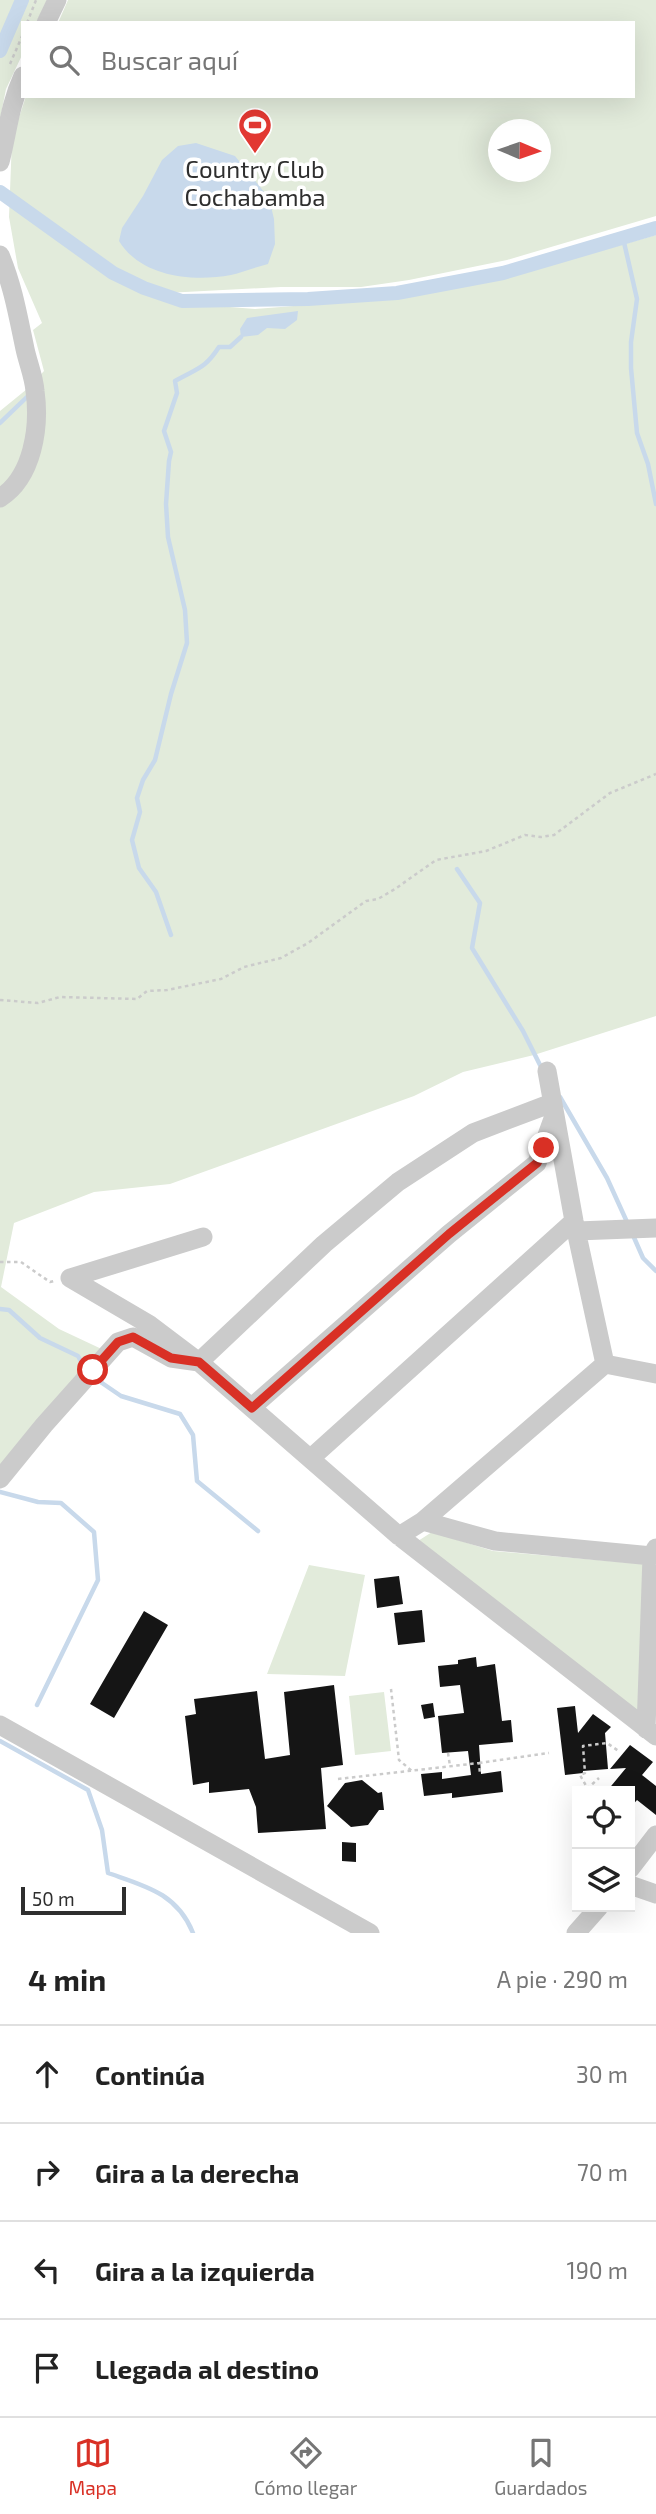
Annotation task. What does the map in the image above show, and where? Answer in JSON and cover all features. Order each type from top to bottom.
[{"type":"street","points":[[47,21],[57,0]]},
{"type":"street","points":[[0,162],[14,95],[16,71]]},
{"type":"street","points":[[0,255],[13,286],[35,388],[38,423],[29,460],[12,490],[0,498]]},
{"type":"street","points":[[547,1071],[575,1226],[606,1364]]},
{"type":"street","points":[[199,1362],[324,1244],[398,1182],[473,1133],[553,1110]]},
{"type":"street","points":[[252,1408],[449,1234],[537,1163],[553,1110]]},
{"type":"street","points":[[311,1458],[575,1226],[656,1228]]},
{"type":"street","points":[[70,1278],[203,1237]]},
{"type":"street","points":[[70,1278],[150,1325],[199,1362],[399,1536],[651,1733]]},
{"type":"street","points":[[0,1479],[44,1424],[118,1342],[133,1337],[171,1358],[199,1362]]},
{"type":"street","points":[[606,1364],[656,1374]]},
{"type":"street","points":[[399,1536],[423,1521],[606,1364]]},
{"type":"street","points":[[423,1521],[495,1541],[654,1552],[651,1733]]},
{"type":"street","points":[[0,1725],[370,1933]]},
{"type":"street","points":[[635,1862],[656,1835]]},
{"type":"street","points":[[635,1887],[656,1894]]},
{"type":"street","points":[[576,1933],[595,1912]]},
{"type":"path","points":[[16,71],[21,45]]},
{"type":"path","points":[[0,1000],[38,1003],[60,997],[137,999],[148,991],[221,979],[244,967],[281,958],[308,943],[366,901],[378,899],[436,860],[486,851],[524,835],[554,835],[610,793],[656,774]]},
{"type":"path","points":[[0,1262],[21,1262],[50,1282],[70,1278]]},
{"type":"path","points":[[391,1689],[400,1760],[412,1771]]},
{"type":"path","points":[[586,1786],[580,1775],[585,1773],[583,1746],[607,1743],[620,1752]]},
{"type":"path","points":[[448,1753],[450,1766]]},
{"type":"path","points":[[338,1779],[548,1753]]},
{"type":"path","points":[[479,1763],[480,1774]]},
{"type":"path","points":[[592,1786],[599,1778]]},
{"type":"green space","points":[[0,0],[47,0],[37,21],[21,21],[21,57],[6,89],[0,119]]},
{"type":"green space","points":[[68,0],[656,0],[656,216],[507,260],[409,280],[361,287],[281,287],[147,294],[179,303],[255,309],[397,298],[505,278],[656,235],[656,1016],[534,1055],[463,1072],[414,1096],[170,1184],[94,1192],[14,1223],[1,1287],[59,1329],[108,1352],[0,1487],[0,411],[44,371],[33,330],[42,323],[18,268],[9,217],[12,139],[25,98],[635,98],[635,21],[59,21]]},
{"type":"green space","points":[[432,1532],[493,1551],[643,1564],[639,1714],[418,1541]]},
{"type":"green space","points":[[309,1565],[365,1575],[345,1676],[267,1674]]},
{"type":"green space","points":[[384,1692],[391,1751],[355,1755],[349,1696]]},
{"type":"water","points":[[196,143],[235,156],[269,198],[274,219],[275,244],[268,264],[231,275],[184,277],[154,269],[140,262],[119,241],[122,228],[162,160],[178,146]]},
{"type":"water","points":[[298,311],[297,320],[285,329],[267,328],[258,335],[241,337],[240,329],[247,318]]},
{"type":"building","points":[[399,1576],[403,1604],[377,1608],[374,1579]]},
{"type":"building","points":[[422,1610],[425,1642],[398,1645],[394,1613]]},
{"type":"building","points":[[144,1611],[168,1625],[114,1718],[90,1704]]},
{"type":"building","points":[[476,1657],[477,1667],[495,1664],[502,1721],[511,1720],[513,1742],[479,1745],[481,1774],[501,1771],[503,1792],[452,1798],[452,1793],[424,1796],[421,1774],[442,1772],[442,1779],[471,1775],[468,1751],[442,1753],[438,1716],[464,1713],[460,1685],[440,1687],[438,1666],[458,1664],[458,1660]]},
{"type":"building","points":[[334,1685],[343,1765],[321,1768],[326,1829],[258,1833],[256,1807],[249,1789],[209,1793],[209,1782],[193,1785],[185,1716],[196,1714],[194,1699],[257,1691],[265,1759],[290,1755],[284,1692]]},
{"type":"building","points":[[433,1703],[435,1717],[424,1719],[421,1705]]},
{"type":"building","points":[[575,1706],[578,1733],[593,1714],[611,1727],[605,1733],[608,1769],[565,1775],[557,1708]]},
{"type":"building","points":[[630,1745],[653,1762],[642,1775],[656,1786],[656,1815],[637,1800],[635,1802],[635,1786],[611,1786],[626,1768],[610,1769]]},
{"type":"building","points":[[362,1780],[378,1793],[382,1792],[384,1810],[379,1810],[368,1825],[351,1827],[327,1806],[345,1783]]},
{"type":"building","points":[[342,1842],[356,1843],[356,1862],[342,1861]]},
{"type":"waterway","points":[[0,51],[22,0]]},
{"type":"waterway","points":[[0,192],[113,273],[144,288],[182,301],[308,299],[397,293],[503,273],[656,228]]},
{"type":"waterway","points":[[623,238],[637,299],[631,342],[637,433],[648,464],[656,504]]},
{"type":"waterway","points":[[171,935],[156,892],[139,868],[132,840],[140,812],[137,798],[143,780],[155,760],[187,643],[185,610],[168,537],[166,504],[171,452],[164,431],[177,393],[175,381],[195,371],[214,355],[219,347],[230,347],[241,337]]},
{"type":"waterway","points":[[0,423],[28,396]]},
{"type":"waterway","points":[[457,869],[480,903],[472,948],[523,1031],[542,1069]]},
{"type":"waterway","points":[[560,1097],[607,1178],[627,1222]]},
{"type":"waterway","points":[[632,1233],[643,1258],[656,1271]]},
{"type":"waterway","points":[[0,1309],[9,1310],[40,1338],[78,1356],[86,1367]]},
{"type":"waterway","points":[[96,1373],[102,1383],[121,1396],[180,1414],[193,1435],[197,1481],[258,1531]]},
{"type":"waterway","points":[[0,1492],[38,1502],[61,1503],[94,1532],[98,1580],[37,1705]]},
{"type":"waterway","points":[[0,1741],[88,1790],[102,1830],[108,1873],[147,1887],[169,1900],[186,1919],[193,1933]]},
{"type":"place","name":"Country Club Cochabamba","points":[[255,155]]},
{"type":"route","points":[[93,1370],[118,1342],[133,1337],[171,1358],[199,1362],[252,1408],[449,1234],[537,1163],[544,1148]]}]
